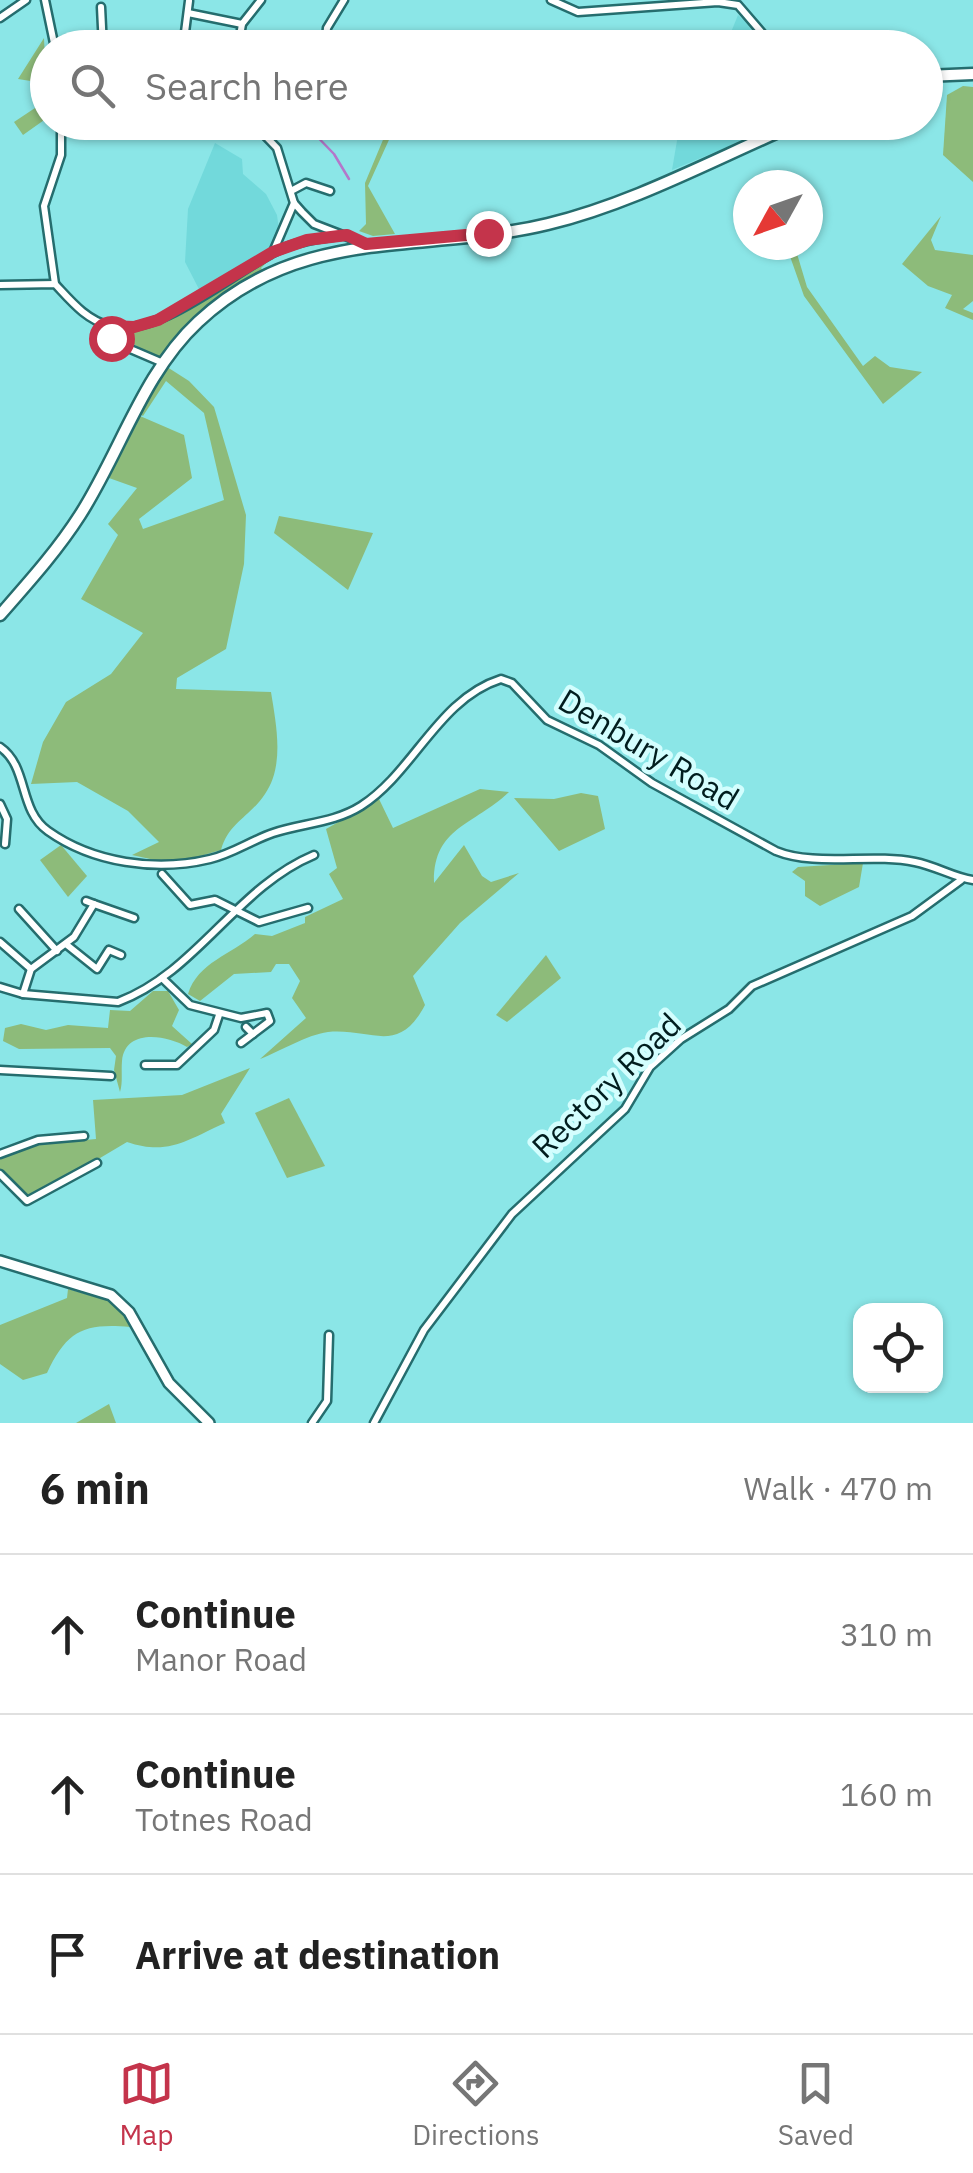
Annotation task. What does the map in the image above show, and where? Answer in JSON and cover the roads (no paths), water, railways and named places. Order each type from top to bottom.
[{"type":"main road","points":[[943,75],[973,74]]},
{"type":"main road","points":[[0,615],[81,514],[164,363],[197,322],[240,290],[285,268],[366,244],[522,230],[577,216],[757,140]]},
{"type":"street","points":[[0,18],[26,0]]},
{"type":"street","points":[[45,0],[51,30]]},
{"type":"street","points":[[186,30],[188,0]]},
{"type":"street","points":[[241,30],[261,0]]},
{"type":"street","points":[[327,30],[344,0]]},
{"type":"street","points":[[552,0],[578,12],[718,2],[738,5],[760,30]]},
{"type":"street","points":[[101,7],[103,30]]},
{"type":"street","points":[[188,13],[242,24]]},
{"type":"street","points":[[61,140],[61,155],[44,206],[55,284],[91,318],[110,326],[134,327],[158,320],[273,252],[307,240],[347,235]]},
{"type":"street","points":[[269,140],[277,148],[294,203],[314,224],[366,244]]},
{"type":"street","points":[[290,191],[306,182],[330,191]]},
{"type":"street","points":[[273,252],[294,203]]},
{"type":"street","points":[[0,285],[55,284]]},
{"type":"street","points":[[110,326],[114,342],[164,363]]},
{"type":"street","name":"Denbury Road","points":[[0,747],[14,760],[32,812],[45,830],[100,855],[170,866],[212,859],[276,832],[318,824],[360,806],[457,703],[501,678],[512,683],[547,720],[600,745],[652,783],[776,851],[797,858],[851,856],[911,861],[943,868],[961,880],[973,880]]},
{"type":"street","points":[[0,804],[7,819],[4,844]]},
{"type":"street","points":[[0,987],[24,994],[118,1002],[162,978],[282,868],[314,856]]},
{"type":"street","points":[[162,874],[190,905],[215,900],[266,922],[308,908]]},
{"type":"street","name":"Rectory Road","points":[[374,1423],[424,1330],[512,1214],[625,1109],[650,1067],[681,1039],[729,1009],[752,986],[912,916],[961,880]]},
{"type":"street","points":[[24,994],[31,968],[66,945],[90,902],[134,918]]},
{"type":"street","points":[[19,908],[56,951]]},
{"type":"street","points":[[7,932],[0,941],[31,968]]},
{"type":"street","points":[[66,945],[97,968],[109,950],[121,954]]},
{"type":"street","points":[[162,978],[190,1006],[219,1016],[267,1013],[270,1021],[241,1042]]},
{"type":"street","points":[[145,1065],[177,1065],[214,1030],[219,1016]]},
{"type":"street","points":[[246,1027],[253,1034]]},
{"type":"street","points":[[0,1070],[111,1076]]},
{"type":"street","points":[[0,1154],[38,1140],[84,1136]]},
{"type":"street","points":[[0,1174],[27,1201],[97,1163]]},
{"type":"street","points":[[0,1189],[8,1183]]},
{"type":"street","points":[[0,1261],[110,1296],[122,1304],[160,1370],[209,1423]]},
{"type":"street","points":[[312,1423],[327,1401],[329,1335]]},
{"type":"waterway","points":[[320,140],[349,179]]}]
